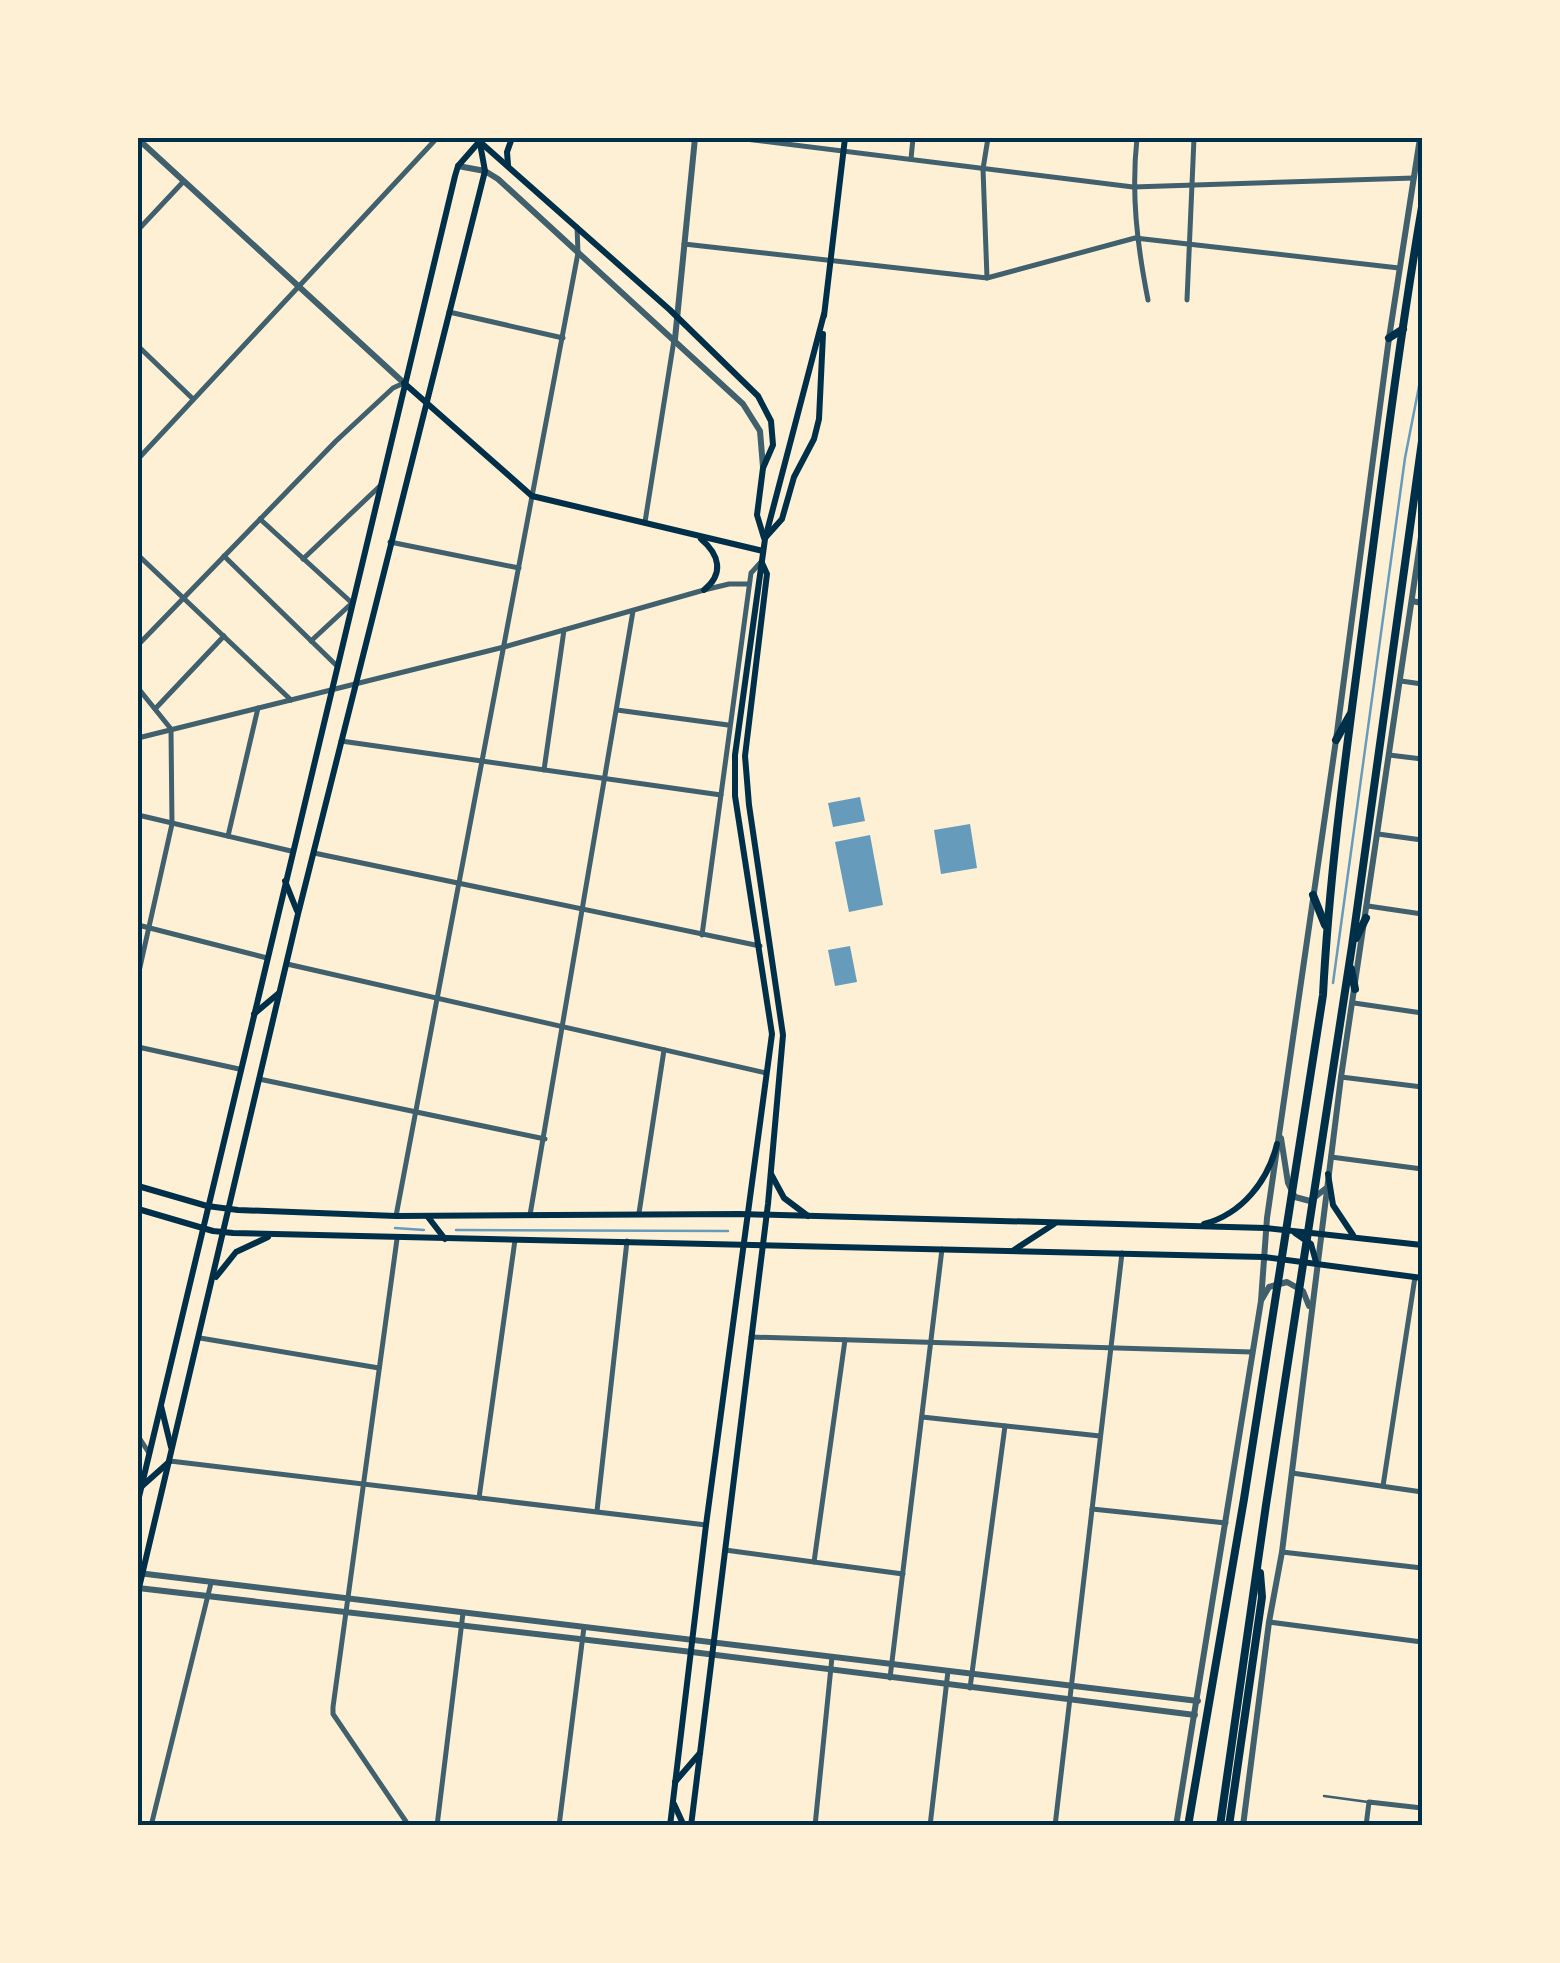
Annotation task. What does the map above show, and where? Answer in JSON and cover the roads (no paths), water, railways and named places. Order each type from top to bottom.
[{"type":"main road","points":[[508,167],[507,152],[512,138]]},
{"type":"main road","points":[[764,539],[782,520],[794,477],[814,439],[819,419],[824,314],[845,138]]},
{"type":"main road","points":[[478,139],[677,316],[767,409],[772,421],[772,445],[764,468],[757,515],[764,539]]},
{"type":"main road","points":[[138,1501],[284,879],[458,166],[478,139]]},
{"type":"main road","points":[[138,1590],[354,684],[484,171],[478,139]]},
{"type":"main road","points":[[1188,1826],[1323,995],[1326,929],[1352,711],[1402,329],[1422,208]]},
{"type":"main road","points":[[670,1826],[772,1021],[735,796],[735,754],[764,539],[824,314]]},
{"type":"main road","points":[[1399,352],[1388,339],[1402,329]]},
{"type":"main road","points":[[404,383],[532,496],[763,552]]},
{"type":"main road","points":[[1220,1826],[1350,962],[1422,441]]},
{"type":"main road","points":[[700,538],[714,552],[718,566],[714,580],[704,590]]},
{"type":"main road","points":[[688,1826],[766,1215],[784,1021],[753,836],[745,756],[767,574],[761,562]]},
{"type":"main road","points":[[1336,740],[1352,711]]},
{"type":"main road","points":[[744,848],[753,836]]},
{"type":"main road","points":[[284,879],[298,914]]},
{"type":"main road","points":[[1313,895],[1326,929]]},
{"type":"main road","points":[[1352,946],[1366,918]]},
{"type":"main road","points":[[1350,962],[1356,989]]},
{"type":"main road","points":[[252,1016],[280,992]]},
{"type":"main road","points":[[1194,1226],[1214,1221],[1244,1202],[1265,1176],[1277,1144]]},
{"type":"main road","points":[[770,1170],[784,1198],[809,1217]]},
{"type":"main road","points":[[1328,1174],[1333,1205],[1354,1236]]},
{"type":"main road","points":[[138,1186],[229,1210],[396,1216],[638,1212],[1266,1228],[1422,1245]]},
{"type":"main road","points":[[138,1209],[202,1228],[284,1236],[628,1240],[1264,1257],[1419,1278]]},
{"type":"main road","points":[[428,1216],[446,1240]]},
{"type":"main road","points":[[1013,1250],[1055,1223]]},
{"type":"main road","points":[[1287,1230],[1304,1237],[1316,1262]]},
{"type":"main road","points":[[212,1284],[236,1252],[267,1238],[284,1236]]},
{"type":"main road","points":[[160,1404],[172,1450]]},
{"type":"main road","points":[[140,1488],[170,1461]]},
{"type":"main road","points":[[1229,1826],[1262,1598],[1259,1558]]},
{"type":"main road","points":[[1219,1563],[1231,1564]]},
{"type":"main road","points":[[674,1783],[700,1753]]},
{"type":"main road","points":[[673,1803],[688,1826]]},
{"type":"street","points":[[138,138],[404,383],[392,388],[336,441],[138,645]]},
{"type":"street","points":[[138,458],[436,138]]},
{"type":"street","points":[[645,525],[674,340],[694,138]]},
{"type":"street","points":[[736,138],[1133,187],[1414,178]]},
{"type":"street","points":[[910,160],[914,138]]},
{"type":"street","points":[[987,278],[983,169],[988,138]]},
{"type":"street","points":[[1137,138],[1133,187],[1136,238],[1148,300]]},
{"type":"street","points":[[1187,300],[1194,138]]},
{"type":"street","points":[[1176,1826],[1261,1301],[1277,1144],[1336,740],[1388,339],[1420,138]]},
{"type":"street","points":[[458,166],[484,171],[498,179],[754,418],[764,445],[764,468]]},
{"type":"street","points":[[138,230],[183,182]]},
{"type":"street","points":[[396,1216],[578,253],[576,225]]},
{"type":"street","points":[[684,244],[987,278],[1136,238],[1399,268]]},
{"type":"street","points":[[449,312],[562,338]]},
{"type":"street","points":[[138,346],[193,399]]},
{"type":"street","points":[[303,558],[382,484]]},
{"type":"street","points":[[260,519],[352,603],[311,641]]},
{"type":"street","points":[[1243,1826],[1269,1622],[1282,1552],[1341,1077],[1419,576],[1422,530]]},
{"type":"street","points":[[390,542],[519,568]]},
{"type":"street","points":[[138,555],[291,700]]},
{"type":"street","points":[[224,556],[336,665]]},
{"type":"street","points":[[702,934],[749,584],[751,573],[761,562]]},
{"type":"street","points":[[138,738],[504,647],[704,590],[749,584]]},
{"type":"street","points":[[1412,602],[1422,602]]},
{"type":"street","points":[[530,1214],[633,612]]},
{"type":"street","points":[[544,770],[564,630]]},
{"type":"street","points":[[155,709],[224,636]]},
{"type":"street","points":[[1401,681],[1422,684]]},
{"type":"street","points":[[138,688],[171,729],[172,824],[138,976]]},
{"type":"street","points":[[228,836],[258,708]]},
{"type":"street","points":[[617,710],[729,725]]},
{"type":"street","points":[[341,741],[721,795]]},
{"type":"street","points":[[1389,755],[1422,759]]},
{"type":"street","points":[[138,815],[292,851]]},
{"type":"street","points":[[1378,834],[1422,840]]},
{"type":"street","points":[[314,853],[760,946]]},
{"type":"street","points":[[1368,906],[1422,914]]},
{"type":"street","points":[[138,925],[267,958]]},
{"type":"street","points":[[286,964],[767,1073]]},
{"type":"street","points":[[1354,1003],[1422,1014]]},
{"type":"street","points":[[138,1047],[239,1069]]},
{"type":"street","points":[[638,1212],[664,1050]]},
{"type":"street","points":[[1341,1077],[1422,1087]]},
{"type":"street","points":[[260,1079],[545,1140]]},
{"type":"street","points":[[1280,1127],[1293,1196],[1308,1202],[1326,1188]]},
{"type":"street","points":[[1330,1157],[1422,1168]]},
{"type":"street","points":[[397,1239],[333,1707],[409,1826]]},
{"type":"street","points":[[479,1498],[515,1240]]},
{"type":"street","points":[[596,1512],[628,1240]]},
{"type":"street","points":[[890,1678],[942,1249]]},
{"type":"street","points":[[1055,1826],[1122,1253]]},
{"type":"street","points":[[1383,1486],[1419,1278]]},
{"type":"street","points":[[1261,1301],[1269,1288],[1287,1282],[1303,1290],[1310,1312]]},
{"type":"street","points":[[750,1337],[1252,1352]]},
{"type":"street","points":[[200,1338],[379,1368]]},
{"type":"street","points":[[814,1562],[845,1340]]},
{"type":"street","points":[[922,1417],[1100,1436]]},
{"type":"street","points":[[970,1688],[1005,1426]]},
{"type":"street","points":[[138,1436],[149,1453]]},
{"type":"street","points":[[170,1461],[706,1525]]},
{"type":"street","points":[[1292,1473],[1422,1492]]},
{"type":"street","points":[[1092,1509],[1226,1522]]},
{"type":"street","points":[[724,1550],[902,1574]]},
{"type":"street","points":[[1282,1552],[1422,1568]]},
{"type":"street","points":[[140,1574],[1198,1701]]},
{"type":"street","points":[[151,1826],[211,1583]]},
{"type":"street","points":[[138,1590],[346,1611],[1195,1715]]},
{"type":"street","points":[[436,1826],[463,1613]]},
{"type":"street","points":[[1269,1622],[1422,1642]]},
{"type":"street","points":[[559,1826],[584,1627]]},
{"type":"street","points":[[815,1826],[832,1657]]},
{"type":"street","points":[[930,1826],[948,1671]]},
{"type":"street","points":[[1366,1826],[1369,1802],[1422,1808]]},
{"type":"lane","points":[[1324,1796],[1369,1802]]},
{"type":"water","points":[[860,797],[865,821],[833,827],[828,803]]},
{"type":"water","points":[[970,824],[977,868],[941,874],[934,830]]},
{"type":"water","points":[[870,835],[883,905],[849,912],[835,842]]},
{"type":"water","points":[[850,946],[857,982],[835,986],[828,950]]},
{"type":"waterway","points":[[1333,983],[1405,458],[1422,371]]},
{"type":"waterway","points":[[395,1228],[424,1230]]},
{"type":"waterway","points":[[456,1230],[728,1231]]}]
